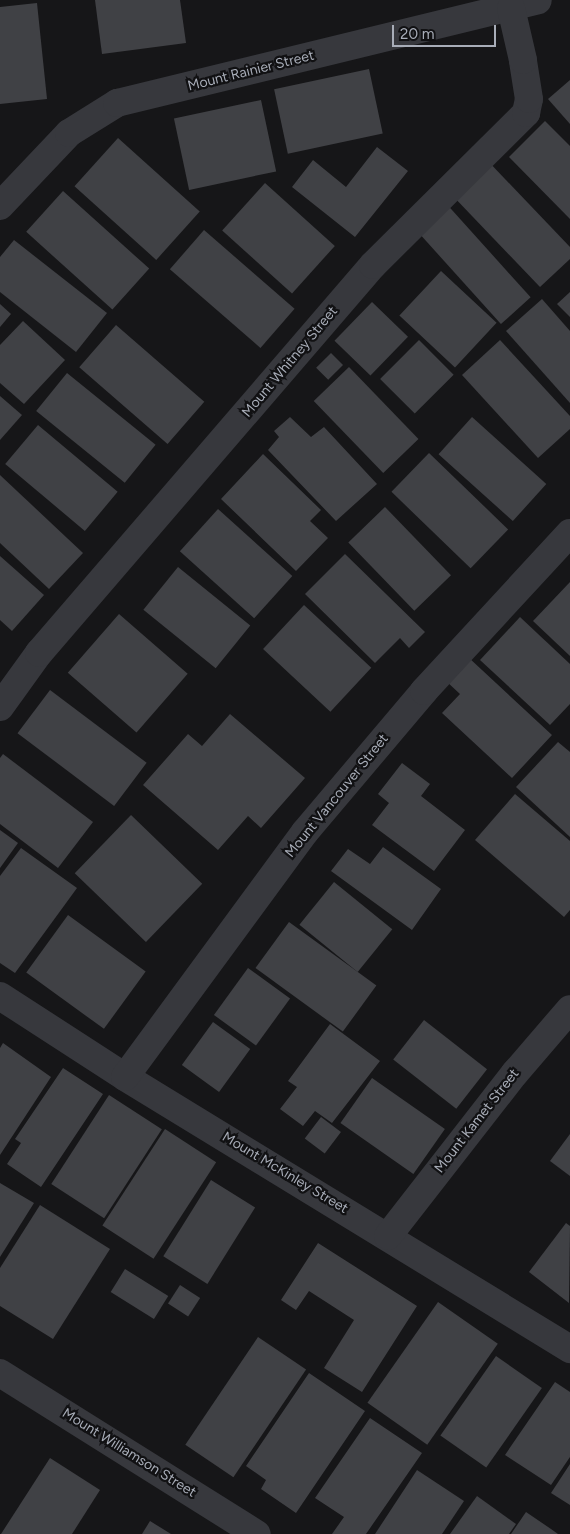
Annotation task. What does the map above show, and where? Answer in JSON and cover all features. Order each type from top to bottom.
[{"type":"street","name":"Mount Rainier Street","points":[[0,206],[69,133],[117,104],[538,0]]},
{"type":"street","name":"Mount Whitney Street","points":[[0,707],[39,653],[373,265],[526,112],[529,106],[528,92],[511,8]]},
{"type":"street","name":"Mount Vancouver Street","points":[[125,1076],[305,832],[424,691],[570,533]]},
{"type":"street","name":"Mount McKinley Street","points":[[0,996],[125,1076],[570,1349]]},
{"type":"street","name":"Mount Kamet Street","points":[[388,1236],[515,1072],[570,1009]]},
{"type":"street","name":"Mount Williamson Street","points":[[0,1373],[257,1534]]},
{"type":"building","points":[[95,0],[180,0],[186,43],[102,54]]},
{"type":"building","points":[[37,3],[47,99],[0,104],[0,7]]},
{"type":"building","points":[[369,69],[383,134],[288,154],[274,89]]},
{"type":"building","points":[[570,80],[570,124],[548,99]]},
{"type":"building","points":[[261,100],[276,171],[189,190],[174,119]]},
{"type":"building","points":[[545,121],[570,146],[570,219],[509,157]]},
{"type":"building","points":[[118,138],[200,212],[156,260],[75,186]]},
{"type":"building","points":[[377,147],[408,171],[355,237],[292,187],[313,160],[346,187]]},
{"type":"building","points":[[486,159],[570,247],[570,259],[540,287],[451,194]]},
{"type":"building","points":[[265,183],[335,246],[292,293],[222,231]]},
{"type":"building","points":[[63,191],[149,269],[112,309],[26,232]]},
{"type":"building","points":[[443,200],[531,297],[501,324],[413,227]]},
{"type":"building","points":[[204,230],[295,309],[260,348],[170,269]]},
{"type":"building","points":[[14,240],[107,313],[76,352],[0,292],[0,257]]},
{"type":"building","points":[[441,271],[497,323],[455,367],[399,316]]},
{"type":"building","points":[[570,292],[570,317],[557,304]]},
{"type":"building","points":[[542,299],[570,331],[570,403],[506,331]]},
{"type":"building","points":[[372,302],[408,337],[370,376],[334,341]]},
{"type":"building","points":[[0,304],[11,314],[0,327]]},
{"type":"building","points":[[23,321],[65,360],[24,404],[0,383],[0,345]]},
{"type":"building","points":[[116,325],[204,402],[168,444],[79,367]]},
{"type":"building","points":[[419,340],[454,375],[415,414],[380,379]]},
{"type":"building","points":[[500,340],[570,416],[570,429],[538,458],[462,375]]},
{"type":"building","points":[[331,353],[343,365],[328,380],[316,368]]},
{"type":"building","points":[[349,367],[418,439],[383,473],[314,401]]},
{"type":"building","points":[[67,373],[156,445],[125,483],[36,411]]},
{"type":"building","points":[[0,396],[22,415],[0,440]]},
{"type":"building","points":[[290,417],[311,437],[324,427],[377,484],[336,521],[268,450],[279,437],[274,431]]},
{"type":"building","points":[[472,417],[546,484],[513,521],[439,454]]},
{"type":"building","points":[[38,425],[118,492],[85,531],[5,464]]},
{"type":"building","points":[[429,453],[508,529],[471,568],[391,492]]},
{"type":"building","points":[[263,454],[321,510],[310,521],[328,538],[296,571],[221,499]]},
{"type":"building","points":[[0,475],[83,553],[49,589],[0,543]]},
{"type":"building","points":[[385,507],[451,575],[414,611],[348,542]]},
{"type":"building","points":[[218,509],[292,576],[254,618],[180,551]]},
{"type":"building","points":[[345,554],[425,632],[409,648],[400,638],[375,663],[305,594]]},
{"type":"building","points":[[0,556],[44,595],[12,631],[0,620]]},
{"type":"building","points":[[178,567],[250,626],[216,668],[143,610]]},
{"type":"building","points":[[570,582],[570,656],[533,621]]},
{"type":"building","points":[[304,605],[371,668],[330,712],[263,649]]},
{"type":"building","points":[[119,614],[188,674],[137,733],[68,673]]},
{"type":"building","points":[[520,617],[570,664],[570,704],[550,725],[480,660]]},
{"type":"building","points":[[468,657],[552,735],[512,778],[442,713],[460,694],[446,681]]},
{"type":"building","points":[[50,690],[147,763],[114,806],[18,733]]},
{"type":"building","points":[[230,714],[305,778],[261,828],[248,816],[218,850],[143,785],[188,734],[202,746]]},
{"type":"building","points":[[558,742],[570,752],[570,837],[516,787]]},
{"type":"building","points":[[3,754],[93,822],[58,868],[0,824],[0,758]]},
{"type":"building","points":[[402,763],[430,784],[421,796],[465,830],[434,871],[372,825],[389,803],[378,794]]},
{"type":"building","points":[[515,794],[570,841],[570,910],[564,917],[475,840]]},
{"type":"building","points":[[131,815],[202,884],[146,942],[75,873]]},
{"type":"building","points":[[0,830],[18,843],[0,868]]},
{"type":"building","points":[[383,847],[441,889],[412,930],[331,871],[348,849],[370,864]]},
{"type":"building","points":[[21,848],[77,888],[15,973],[0,963],[0,876]]},
{"type":"building","points":[[334,882],[392,929],[358,972],[299,925]]},
{"type":"building","points":[[68,915],[146,971],[104,1029],[26,972]]},
{"type":"building","points":[[289,922],[376,985],[343,1032],[255,968]]},
{"type":"building","points":[[248,968],[290,999],[256,1045],[214,1015]]},
{"type":"building","points":[[424,1020],[487,1069],[456,1109],[393,1059]]},
{"type":"building","points":[[213,1022],[250,1049],[219,1092],[182,1065]]},
{"type":"building","points":[[330,1024],[380,1061],[332,1123],[315,1111],[303,1126],[280,1109],[297,1087],[288,1081]]},
{"type":"building","points":[[3,1043],[51,1077],[0,1155],[0,1048]]},
{"type":"building","points":[[63,1068],[103,1094],[41,1187],[7,1164],[21,1143],[15,1139]]},
{"type":"building","points":[[372,1078],[445,1129],[413,1174],[340,1123]]},
{"type":"building","points":[[109,1095],[162,1129],[104,1218],[51,1184]]},
{"type":"building","points":[[321,1117],[341,1132],[325,1154],[305,1139]]},
{"type":"building","points":[[165,1129],[216,1162],[154,1259],[102,1225]]},
{"type":"building","points":[[570,1134],[570,1176],[550,1161]]},
{"type":"building","points":[[211,1180],[255,1208],[207,1284],[163,1256]]},
{"type":"building","points":[[0,1183],[34,1203],[0,1257]]},
{"type":"building","points":[[40,1205],[110,1249],[53,1339],[0,1306],[0,1268]]},
{"type":"building","points":[[566,1223],[570,1226],[569,1303],[529,1272]]},
{"type":"building","points":[[318,1243],[417,1306],[362,1392],[324,1368],[354,1320],[309,1291],[296,1310],[281,1300]]},
{"type":"building","points":[[125,1269],[168,1296],[154,1319],[111,1292]]},
{"type":"building","points":[[180,1285],[200,1298],[188,1317],[168,1303]]},
{"type":"building","points":[[438,1302],[498,1344],[427,1445],[367,1403]]},
{"type":"building","points":[[258,1337],[306,1369],[233,1477],[185,1445]]},
{"type":"building","points":[[496,1356],[542,1388],[486,1468],[440,1435]]},
{"type":"building","points":[[309,1373],[365,1411],[296,1513],[261,1489],[266,1480],[246,1466]]},
{"type":"building","points":[[555,1382],[570,1392],[570,1457],[551,1485],[505,1455]]},
{"type":"building","points":[[370,1418],[422,1453],[366,1534],[332,1534],[344,1517],[315,1498]]},
{"type":"building","points":[[50,1458],[100,1490],[72,1534],[1,1534]]},
{"type":"building","points":[[570,1464],[570,1505],[551,1493]]},
{"type":"building","points":[[417,1470],[464,1501],[442,1534],[375,1534]]},
{"type":"building","points":[[477,1496],[516,1524],[509,1534],[450,1534]]},
{"type":"building","points":[[526,1512],[551,1529],[558,1534],[511,1534]]},
{"type":"building","points":[[150,1521],[171,1534],[142,1534]]}]
